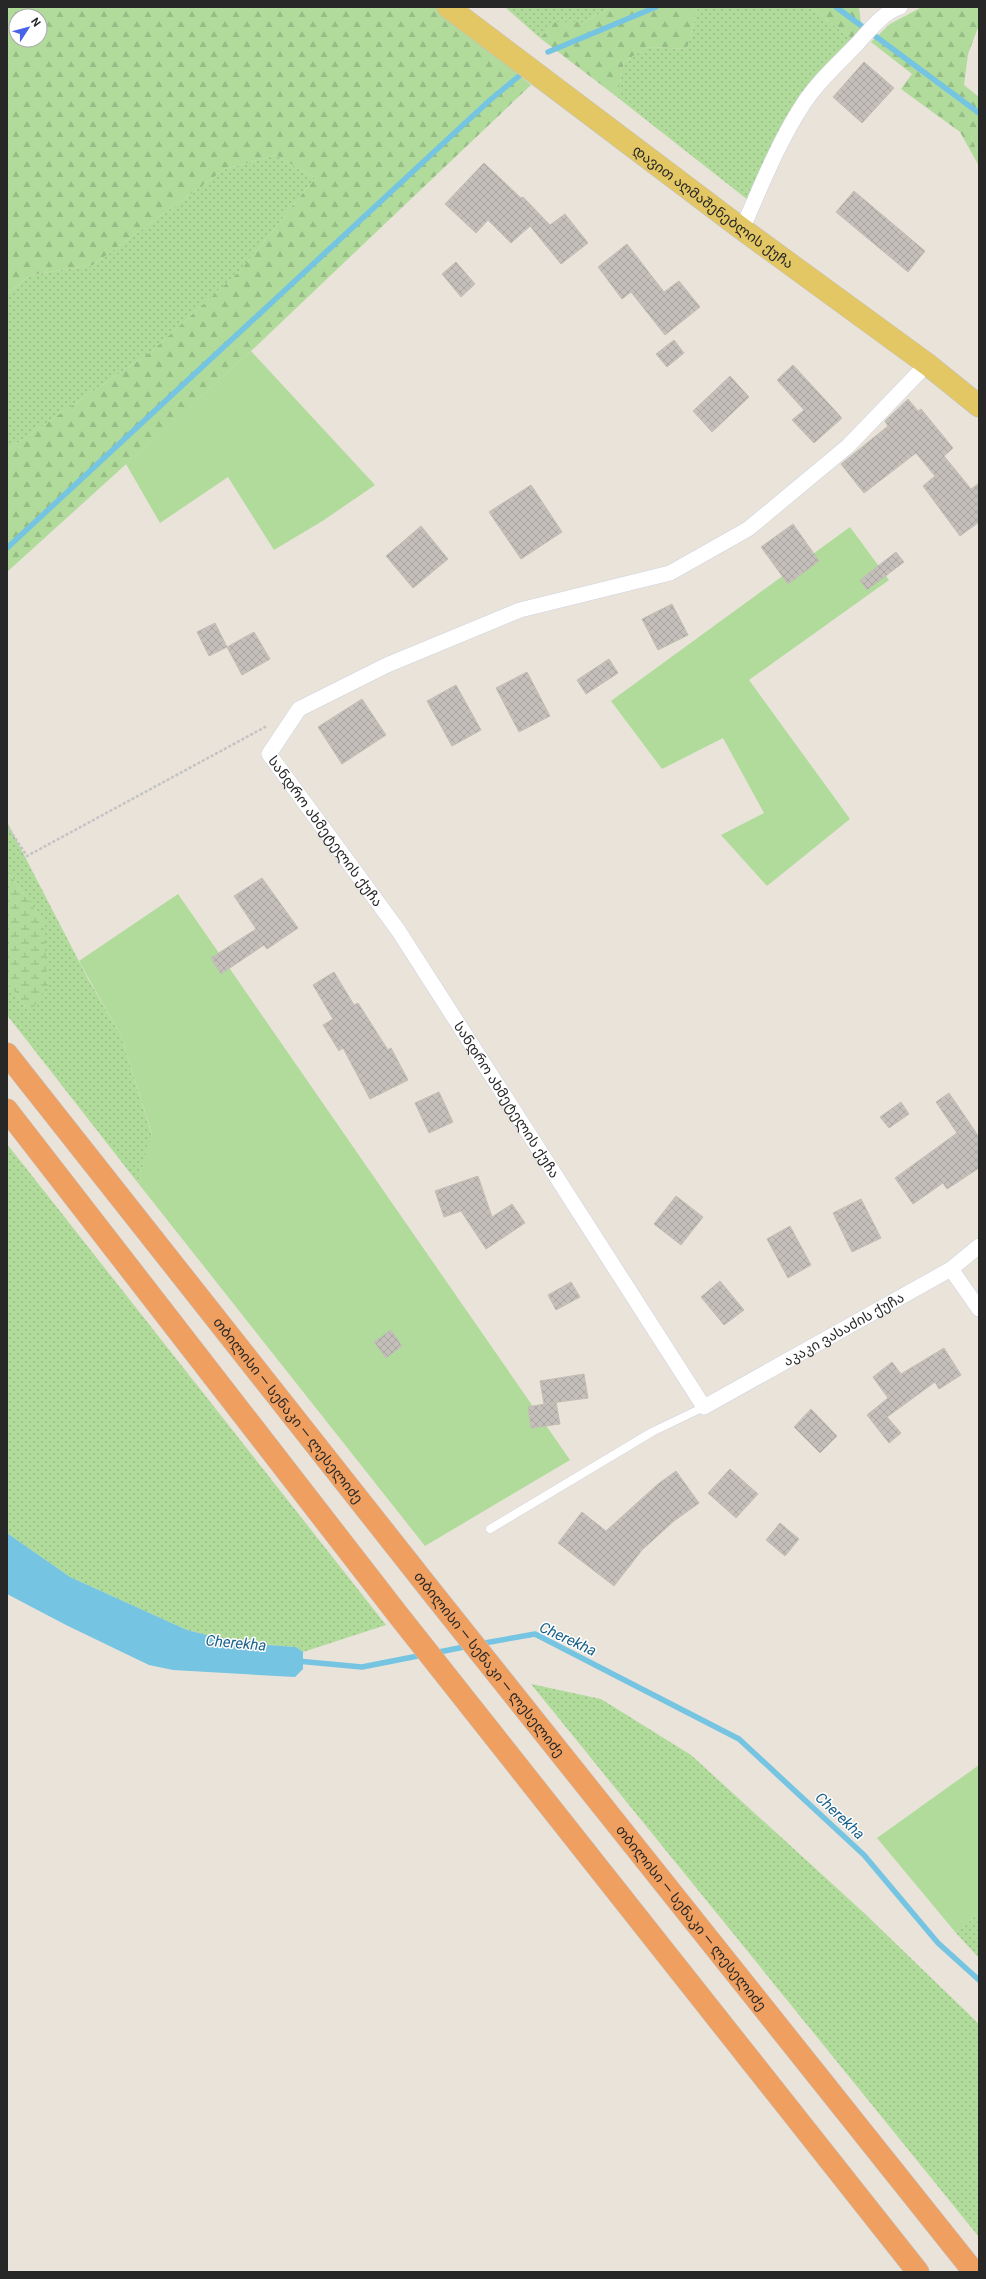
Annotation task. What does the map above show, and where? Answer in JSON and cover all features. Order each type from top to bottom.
[{"type":"highway","name":"თბილისი — სენაკი — ლესელიძე","points":[[7,1054],[435,1596],[974,2272]]},
{"type":"highway","points":[[7,1110],[399,1616],[918,2272]]},
{"type":"main road","name":"დავით აღმაშენებლის ქუჩა","points":[[448,7],[742,229],[927,364],[979,406]]},
{"type":"street","points":[[742,229],[774,159],[804,103],[821,80],[877,23],[893,10],[900,7]]},
{"type":"street","name":"სანდრო ახმეტელის ქუჩა","points":[[704,1407],[398,930],[269,754],[299,709],[387,665],[520,610],[670,573],[748,529],[848,446],[927,364]]},
{"type":"street","name":"აკაკი ვასაძის ქუჩა","points":[[704,1407],[951,1269],[979,1246]]},
{"type":"street","points":[[951,1269],[979,1309]]},
{"type":"lane","points":[[490,1529],[652,1432],[704,1407]]},
{"type":"path","points":[[7,826],[27,856],[271,724]]},
{"type":"green space","points":[[7,7],[436,7],[531,85],[251,351],[7,572],[7,450],[152,351],[240,271],[315,178],[276,155],[225,169],[93,265],[31,275],[7,293]]},
{"type":"green space","points":[[505,7],[612,7],[584,22],[555,22],[540,38]]},
{"type":"green space","points":[[612,7],[698,7],[687,49],[647,47],[624,62],[617,97],[540,38],[555,22],[584,22]]},
{"type":"green space","points":[[698,7],[810,7],[852,39],[800,94],[748,200],[617,97],[624,62],[647,47],[687,49]]},
{"type":"green space","points":[[810,7],[859,7],[863,29],[852,39]]},
{"type":"green space","points":[[922,7],[979,7],[979,25],[968,54],[964,85],[979,97],[979,128],[971,137],[979,154],[979,166],[960,132],[901,89],[912,74],[871,42],[890,24]]},
{"type":"green space","points":[[979,128],[979,154],[971,137]]},
{"type":"green space","points":[[276,155],[315,178],[240,271],[152,351],[7,450],[7,293],[31,275],[93,265],[225,169]]},
{"type":"green space","points":[[251,351],[375,485],[324,520],[274,550],[228,477],[160,523],[126,464]]},
{"type":"green space","points":[[850,527],[889,580],[749,680],[850,819],[767,886],[721,835],[764,813],[723,738],[662,769],[611,701]]},
{"type":"green space","points":[[7,822],[86,975],[121,1036],[152,1135],[138,1183],[7,1015],[7,981],[30,1013],[43,921],[7,870]]},
{"type":"green space","points":[[7,870],[43,921],[48,985],[30,1013],[7,981]]},
{"type":"green space","points":[[178,894],[570,1460],[425,1546],[138,1183],[152,1134],[121,1036],[79,961]]},
{"type":"green space","points":[[7,1144],[386,1625],[303,1652],[296,1647],[239,1643],[187,1630],[70,1577],[7,1533]]},
{"type":"green space","points":[[531,1684],[601,1699],[691,1755],[863,1912],[979,2024],[979,2237]]},
{"type":"green space","points":[[979,1765],[979,1913],[956,1933],[877,1838]]},
{"type":"green space","points":[[979,1913],[979,1958],[956,1933]]},
{"type":"water","points":[[7,1533],[70,1577],[187,1630],[239,1643],[296,1647],[303,1652],[303,1669],[295,1677],[173,1670],[149,1665],[66,1625],[7,1594]]},
{"type":"building","points":[[864,62],[894,88],[862,123],[833,97]]},
{"type":"building","points":[[484,163],[521,198],[523,197],[550,225],[565,214],[588,243],[561,264],[530,226],[511,243],[488,220],[476,233],[445,204]]},
{"type":"building","points":[[854,191],[925,251],[908,272],[836,212]]},
{"type":"building","points":[[627,244],[664,292],[679,281],[700,307],[665,335],[631,292],[622,299],[598,267]]},
{"type":"building","points":[[456,262],[475,284],[461,297],[442,274]]},
{"type":"building","points":[[674,340],[684,353],[667,367],[656,354]]},
{"type":"building","points":[[793,365],[842,418],[814,443],[792,420],[804,410],[777,380]]},
{"type":"building","points":[[730,376],[749,397],[712,432],[693,411]]},
{"type":"building","points":[[908,399],[918,411],[921,409],[953,448],[944,456],[971,489],[979,483],[979,522],[960,536],[923,486],[935,476],[916,453],[864,493],[841,464],[888,426],[885,421]]},
{"type":"building","points":[[531,485],[562,532],[521,559],[489,512]]},
{"type":"building","points":[[793,524],[819,561],[788,584],[761,547]]},
{"type":"building","points":[[421,526],[448,559],[413,588],[386,556]]},
{"type":"building","points":[[896,552],[904,562],[867,590],[860,580]]},
{"type":"building","points":[[672,604],[688,635],[658,650],[642,619]]},
{"type":"building","points":[[215,623],[227,647],[209,656],[197,632]]},
{"type":"building","points":[[254,632],[270,659],[242,675],[227,647]]},
{"type":"building","points":[[609,659],[618,673],[586,694],[577,680]]},
{"type":"building","points":[[527,672],[550,716],[519,732],[496,688]]},
{"type":"building","points":[[456,685],[481,730],[452,746],[427,701]]},
{"type":"building","points":[[362,699],[386,735],[342,764],[318,727]]},
{"type":"building","points":[[262,878],[298,928],[267,949],[264,945],[221,974],[211,958],[256,929],[234,896]]},
{"type":"building","points":[[334,972],[354,1005],[358,1003],[388,1050],[391,1048],[408,1080],[370,1099],[343,1048],[339,1051],[323,1025],[333,1019],[313,985]]},
{"type":"building","points":[[439,1092],[453,1122],[429,1133],[415,1103]]},
{"type":"building","points":[[949,1093],[979,1137],[979,1168],[947,1189],[943,1183],[913,1204],[895,1178],[957,1133],[936,1102]]},
{"type":"building","points":[[901,1102],[909,1114],[889,1128],[880,1117]]},
{"type":"building","points":[[478,1176],[492,1217],[512,1204],[525,1223],[486,1249],[461,1211],[444,1217],[435,1191]]},
{"type":"building","points":[[676,1196],[703,1217],[681,1245],[654,1224]]},
{"type":"building","points":[[861,1199],[881,1238],[852,1252],[833,1213]]},
{"type":"building","points":[[790,1226],[811,1265],[788,1278],[767,1239]]},
{"type":"building","points":[[720,1281],[744,1310],[724,1325],[701,1297]]},
{"type":"building","points":[[571,1282],[580,1297],[556,1310],[548,1295]]},
{"type":"building","points":[[391,1330],[402,1346],[386,1358],[374,1342]]},
{"type":"building","points":[[944,1348],[961,1375],[939,1389],[935,1382],[887,1417],[901,1433],[889,1443],[867,1415],[888,1398],[873,1377],[892,1362],[901,1374]]},
{"type":"building","points":[[584,1374],[588,1398],[544,1404],[540,1381]]},
{"type":"building","points":[[556,1402],[560,1424],[531,1428],[528,1407]]},
{"type":"building","points":[[811,1409],[837,1436],[820,1453],[794,1427]]},
{"type":"building","points":[[730,1469],[758,1494],[736,1518],[708,1493]]},
{"type":"building","points":[[676,1471],[699,1503],[674,1521],[642,1550],[614,1586],[558,1543],[582,1512],[606,1531],[658,1484]]},
{"type":"building","points":[[780,1523],[799,1539],[785,1556],[766,1540]]},
{"type":"waterway","points":[[548,52],[656,7]]},
{"type":"waterway","points":[[836,7],[979,113]]},
{"type":"waterway","points":[[7,548],[490,100],[519,76]]},
{"type":"waterway","name":"Cherekha","points":[[479,1644],[535,1634],[739,1739],[864,1855],[938,1943],[979,1980]]},
{"type":"waterway","name":"Cherekha","points":[[434,1653],[469,1646]]},
{"type":"waterway","name":"Cherekha","points":[[297,1661],[362,1667],[423,1655]]}]
